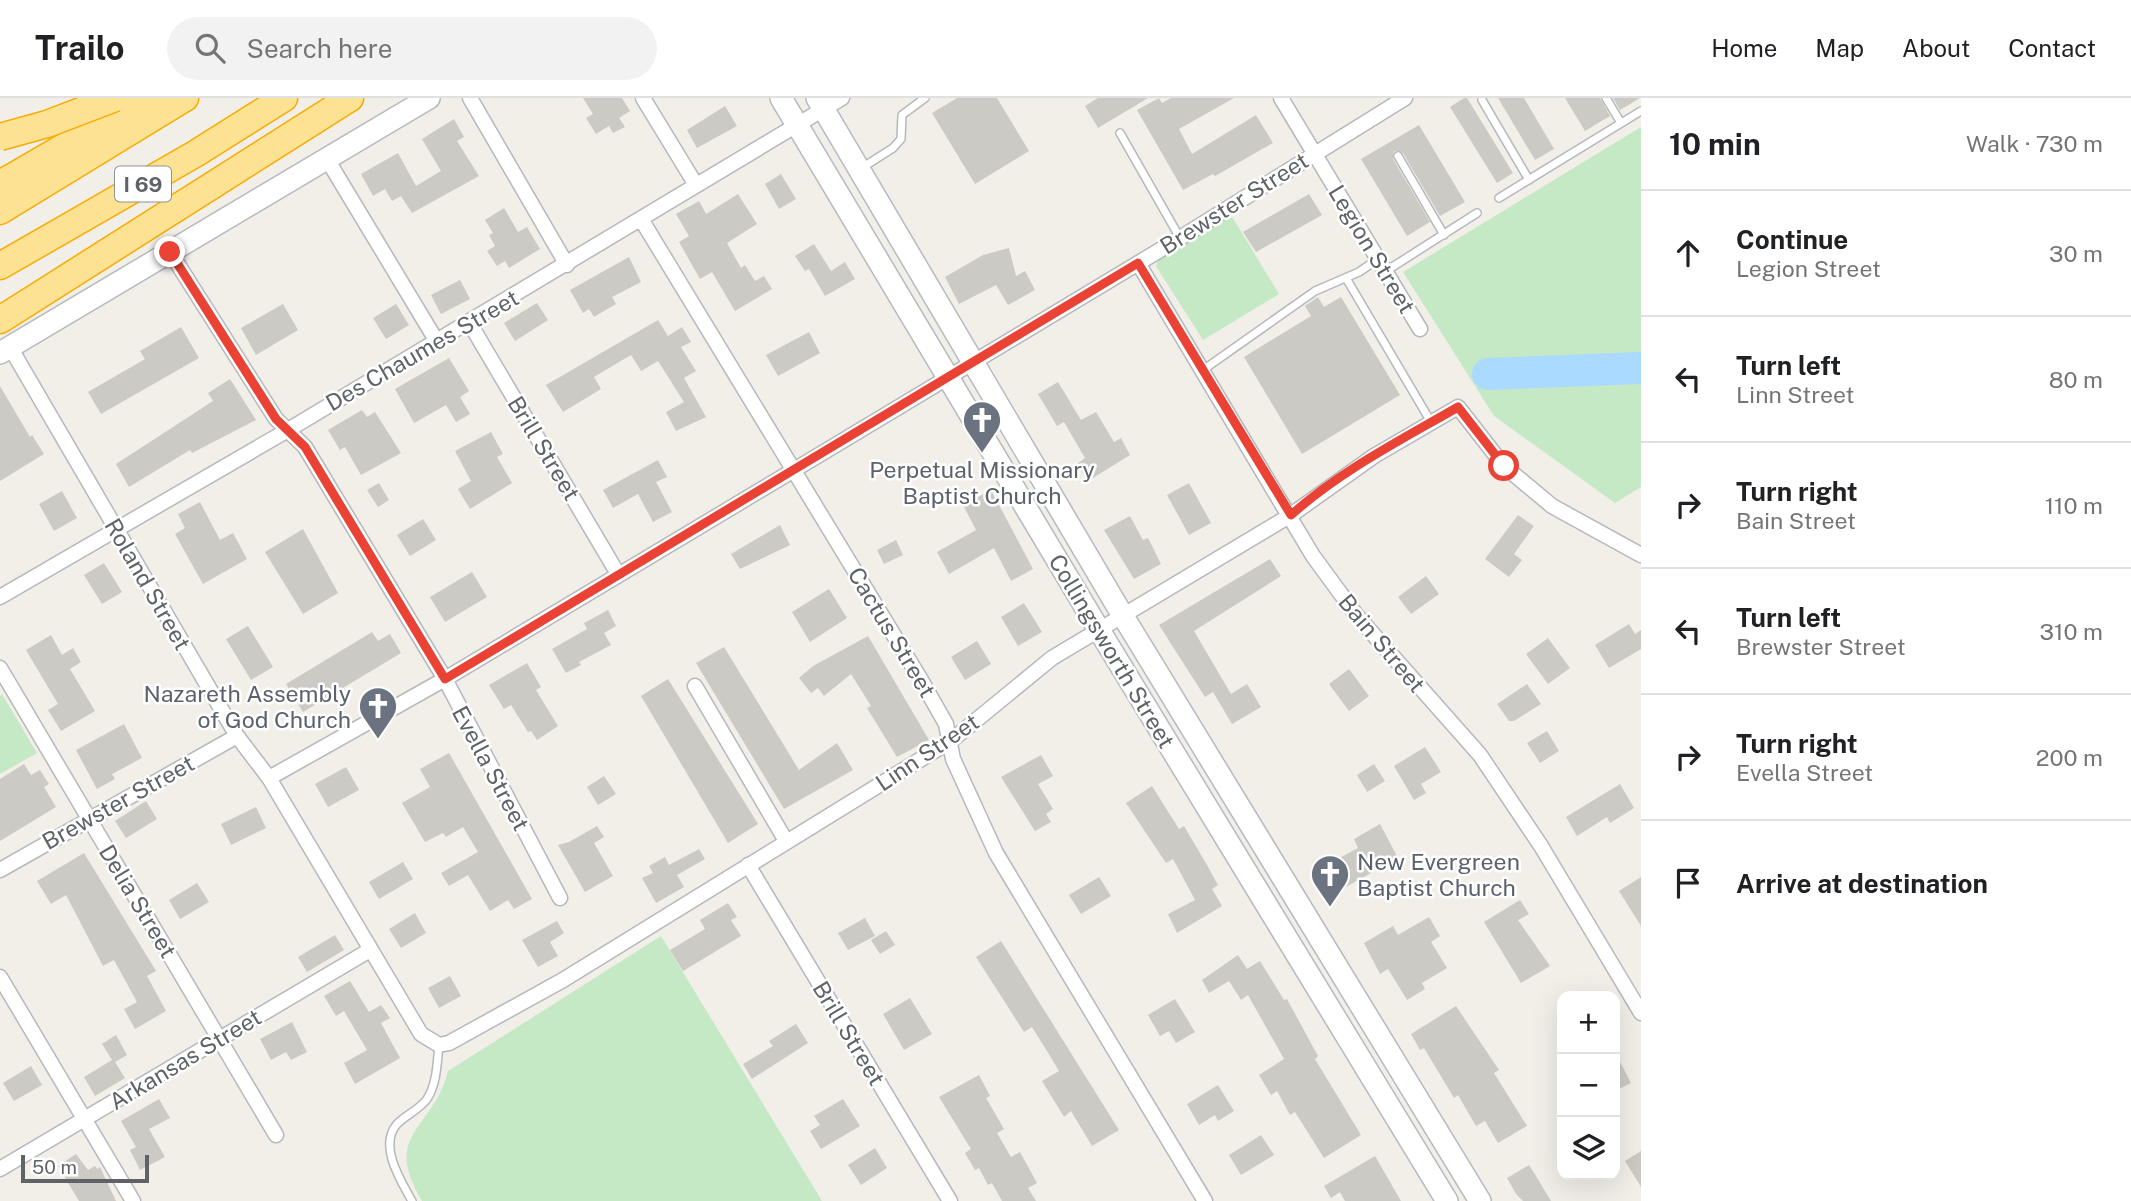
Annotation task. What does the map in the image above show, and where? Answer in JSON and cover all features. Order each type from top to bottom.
[{"type":"highway","points":[[0,148],[90,98]]},
{"type":"highway","points":[[0,137],[47,124],[115,98]]},
{"type":"highway","points":[[0,184],[148,98]]},
{"type":"highway","name":"I 69","points":[[0,211],[185,98]]},
{"type":"highway","name":"I 69","points":[[0,266],[195,154],[284,98]]},
{"type":"highway","points":[[0,320],[350,98]]},
{"type":"main road","points":[[5,350],[429,98]]},
{"type":"main road","name":"Collingsworth Street","points":[[781,98],[1099,630],[1447,1201]]},
{"type":"main road","name":"Collingsworth Street","points":[[820,104],[1123,616],[1480,1201]]},
{"type":"street","points":[[470,98],[567,265]]},
{"type":"street","points":[[643,98],[696,185]]},
{"type":"street","name":"Des Chaumes Street","points":[[0,597],[567,265],[798,125],[820,104],[842,98]]},
{"type":"street","name":"Legion Street","points":[[1281,98],[1420,329]]},
{"type":"street","name":"Brewster Street","points":[[269,778],[445,679],[1180,238],[1314,152],[1405,98]]},
{"type":"street","points":[[327,159],[436,340]]},
{"type":"street","name":"Cactus Street","points":[[641,219],[921,680],[952,740],[953,759],[996,853],[1205,1201]]},
{"type":"street","name":"Evella Street","points":[[170,252],[276,419],[305,447],[445,679],[560,898]]},
{"type":"street","name":"Bain Street","points":[[1138,263],[1291,515],[1313,556],[1406,674],[1480,755],[1541,846],[1641,1013]]},
{"type":"street","name":"Brill Street","points":[[469,322],[618,574]]},
{"type":"street","name":"Roland Street","points":[[5,350],[116,528],[237,736],[269,778],[421,1034],[439,1045]]},
{"type":"street","name":"Linn Street","points":[[439,1045],[449,1043],[563,980],[952,740],[1033,670],[1291,515],[1308,500],[1374,456],[1458,407],[1504,466],[1552,506],[1641,555]]},
{"type":"street","name":"Delia Street","points":[[0,668],[276,1135]]},
{"type":"street","points":[[695,686],[786,841]]},
{"type":"street","name":"Brewster Street","points":[[0,870],[89,817],[237,736]]},
{"type":"street","name":"Brill Street","points":[[748,865],[950,1201]]},
{"type":"street","name":"Arkansas Street","points":[[0,1169],[370,950]]},
{"type":"street","points":[[0,977],[133,1201]]},
{"type":"lane","points":[[858,170],[893,148],[901,139],[902,115],[925,98]]},
{"type":"lane","points":[[1606,98],[1620,123]]},
{"type":"lane","points":[[1482,100],[1529,180]]},
{"type":"lane","points":[[1499,198],[1641,111]]},
{"type":"lane","points":[[1120,134],[1180,238]]},
{"type":"lane","points":[[1398,156],[1444,234]]},
{"type":"lane","points":[[1203,370],[1315,291],[1382,265],[1477,214]]},
{"type":"lane","points":[[1346,278],[1431,423]]},
{"type":"lane","points":[[412,1201],[398,1176],[390,1152],[391,1138],[397,1124],[427,1100],[436,1077],[439,1045]]},
{"type":"green space","points":[[1641,127],[1641,487],[1615,503],[1494,416],[1403,272]]},
{"type":"green space","points":[[1231,215],[1279,294],[1203,340],[1156,266],[1160,256]]},
{"type":"green space","points":[[2,694],[37,753],[0,774],[0,696]]},
{"type":"green space","points":[[661,936],[822,1201],[422,1201],[411,1178],[407,1160],[408,1145],[441,1091],[448,1071]]},
{"type":"building","points":[[583,98],[622,98],[630,111],[619,118],[625,127],[613,133],[609,126],[596,134],[586,118],[593,114]]},
{"type":"building","points":[[957,98],[997,98],[1029,151],[975,184],[932,113]]},
{"type":"building","points":[[1098,98],[1148,98],[1098,128],[1085,106]]},
{"type":"building","points":[[1159,98],[1162,103],[1171,98],[1234,98],[1179,129],[1192,154],[1256,115],[1273,143],[1215,176],[1213,174],[1183,190],[1137,110]]},
{"type":"building","points":[[1467,98],[1513,173],[1497,183],[1450,107]]},
{"type":"building","points":[[1498,98],[1524,98],[1554,149],[1535,160]]},
{"type":"building","points":[[1565,98],[1600,98],[1610,116],[1585,131]]},
{"type":"building","points":[[1613,98],[1640,98],[1620,110]]},
{"type":"building","points":[[725,106],[737,126],[697,148],[687,130]]},
{"type":"building","points":[[454,119],[464,137],[457,141],[479,176],[412,213],[401,196],[392,201],[385,189],[373,196],[361,174],[398,153],[416,186],[441,171],[422,139]]},
{"type":"building","points":[[1419,125],[1465,202],[1440,216],[1403,153],[1394,151],[1393,159],[1430,222],[1407,236],[1361,159]]},
{"type":"building","points":[[781,174],[796,199],[779,209],[765,184]]},
{"type":"building","points":[[738,194],[757,224],[727,243],[741,268],[745,265],[755,281],[764,276],[772,289],[735,311],[712,272],[700,279],[679,242],[689,236],[676,214],[699,201],[706,214]]},
{"type":"building","points":[[1309,194],[1322,215],[1256,252],[1243,232]]},
{"type":"building","points":[[504,208],[518,232],[527,227],[540,249],[509,268],[505,261],[497,266],[487,251],[495,246],[489,235],[493,233],[485,220]]},
{"type":"building","points":[[814,244],[831,271],[845,262],[855,279],[825,296],[809,269],[805,271],[795,256]]},
{"type":"building","points":[[1009,248],[1016,276],[1025,271],[1035,290],[1008,305],[996,285],[959,304],[945,277],[983,255]]},
{"type":"building","points":[[629,257],[641,282],[612,297],[616,304],[594,317],[589,309],[583,313],[570,290]]},
{"type":"building","points":[[460,280],[470,299],[441,314],[431,295]]},
{"type":"building","points":[[1318,297],[1324,307],[1341,297],[1400,395],[1302,454],[1244,357],[1311,316],[1305,306]]},
{"type":"building","points":[[537,303],[548,320],[515,341],[504,323]]},
{"type":"building","points":[[283,304],[298,330],[256,355],[241,328]]},
{"type":"building","points":[[396,304],[409,325],[386,339],[373,318]]},
{"type":"building","points":[[658,320],[668,336],[682,327],[691,342],[681,347],[696,371],[684,378],[706,417],[676,431],[666,412],[684,402],[658,361],[641,371],[631,355],[594,377],[601,389],[563,412],[546,385]]},
{"type":"building","points":[[181,327],[199,358],[101,414],[88,392],[145,359],[140,351]]},
{"type":"building","points":[[809,332],[820,353],[778,376],[766,355]]},
{"type":"building","points":[[449,358],[469,391],[460,397],[470,414],[456,422],[446,405],[414,423],[395,389]]},
{"type":"building","points":[[230,379],[256,420],[192,453],[190,450],[129,487],[116,464],[213,401],[208,393]]},
{"type":"building","points":[[1058,382],[1081,420],[1096,412],[1114,442],[1121,438],[1130,455],[1088,481],[1077,464],[1085,458],[1064,422],[1057,426],[1038,394]]},
{"type":"building","points":[[0,386],[30,437],[32,435],[44,454],[0,481]]},
{"type":"building","points":[[362,410],[367,417],[375,412],[401,453],[361,475],[345,447],[340,450],[328,430]]},
{"type":"building","points":[[491,432],[503,454],[497,457],[512,483],[470,509],[458,489],[471,481],[455,451]]},
{"type":"building","points":[[658,460],[667,477],[656,482],[672,512],[653,522],[638,494],[613,508],[603,490]]},
{"type":"building","points":[[379,483],[389,500],[378,507],[367,490]]},
{"type":"building","points":[[1189,483],[1211,523],[1189,535],[1167,495]]},
{"type":"building","points":[[991,490],[1033,569],[1011,581],[994,548],[949,574],[937,552],[976,530],[963,505]]},
{"type":"building","points":[[62,491],[77,518],[54,531],[39,504]]},
{"type":"building","points":[[200,502],[220,540],[233,533],[247,559],[203,584],[175,534],[185,528],[178,514]]},
{"type":"building","points":[[1518,515],[1534,526],[1514,554],[1522,560],[1509,577],[1485,559]]},
{"type":"building","points":[[1130,516],[1143,540],[1148,538],[1161,564],[1134,579],[1104,530]]},
{"type":"building","points":[[423,519],[436,540],[410,556],[397,535]]},
{"type":"building","points":[[780,525],[790,545],[740,569],[731,554]]},
{"type":"building","points":[[303,529],[338,593],[303,614],[265,552]]},
{"type":"building","points":[[896,540],[903,555],[884,564],[877,550]]},
{"type":"building","points":[[1270,559],[1281,576],[1194,631],[1231,694],[1247,684],[1261,707],[1232,724],[1213,692],[1205,697],[1159,625]]},
{"type":"building","points":[[104,563],[122,592],[102,604],[84,575]]},
{"type":"building","points":[[472,572],[487,597],[445,622],[430,597]]},
{"type":"building","points":[[1426,576],[1439,594],[1411,614],[1398,597]]},
{"type":"building","points":[[829,589],[847,618],[810,642],[792,612]]},
{"type":"building","points":[[1024,603],[1042,632],[1018,646],[1001,617]]},
{"type":"building","points":[[608,610],[616,626],[604,633],[611,645],[579,662],[581,665],[566,673],[552,649],[587,629],[584,623]]},
{"type":"building","points":[[1629,624],[1635,634],[1641,630],[1641,649],[1609,668],[1595,645]]},
{"type":"building","points":[[248,626],[273,667],[251,680],[226,639]]},
{"type":"building","points":[[372,632],[378,641],[390,634],[401,653],[303,712],[286,684]]},
{"type":"building","points":[[51,635],[62,655],[73,648],[81,662],[70,669],[95,711],[61,731],[48,710],[58,704],[26,650]]},
{"type":"building","points":[[868,636],[929,740],[897,757],[867,708],[871,706],[851,674],[824,696],[818,688],[811,693],[799,678],[813,666]]},
{"type":"building","points":[[1548,638],[1570,668],[1548,684],[1526,654]]},
{"type":"building","points":[[977,641],[991,664],[965,680],[951,657]]},
{"type":"building","points":[[724,647],[799,770],[837,743],[853,770],[784,809],[696,663]]},
{"type":"building","points":[[527,663],[541,687],[536,690],[558,726],[537,740],[531,731],[528,732],[511,705],[504,709],[489,685]]},
{"type":"building","points":[[1349,669],[1369,696],[1349,711],[1329,684]]},
{"type":"building","points":[[668,679],[758,824],[728,843],[641,696]]},
{"type":"building","points":[[1527,684],[1541,704],[1514,721],[1509,721],[1497,704]]},
{"type":"building","points":[[124,724],[142,758],[112,774],[115,779],[97,789],[76,750]]},
{"type":"building","points":[[1547,731],[1559,751],[1540,763],[1527,743]]},
{"type":"building","points":[[1425,747],[1441,772],[1421,784],[1426,793],[1414,800],[1394,766]]},
{"type":"building","points":[[449,753],[532,899],[514,909],[508,900],[490,911],[468,875],[449,886],[441,873],[478,852],[463,827],[446,837],[443,833],[425,842],[402,803],[430,787],[420,769]]},
{"type":"building","points":[[1041,755],[1053,776],[1038,784],[1053,809],[1046,814],[1051,822],[1035,831],[1001,777]]},
{"type":"building","points":[[24,764],[31,775],[40,770],[49,784],[44,787],[56,807],[0,841],[0,779]]},
{"type":"building","points":[[1374,764],[1385,781],[1367,792],[1357,775]]},
{"type":"building","points":[[346,767],[359,790],[328,807],[315,784]]},
{"type":"building","points":[[604,776],[616,794],[598,805],[587,787]]},
{"type":"building","points":[[1620,784],[1634,808],[1610,823],[1607,817],[1577,836],[1566,817]]},
{"type":"building","points":[[1152,786],[1179,829],[1184,826],[1207,865],[1218,885],[1212,889],[1222,906],[1177,933],[1168,914],[1195,900],[1173,859],[1166,863],[1126,803]]},
{"type":"building","points":[[146,801],[157,819],[126,838],[115,821]]},
{"type":"building","points":[[256,807],[266,828],[231,845],[221,824]]},
{"type":"building","points":[[1380,824],[1398,858],[1326,898],[1312,873],[1358,848],[1354,839]]},
{"type":"building","points":[[597,826],[604,837],[594,843],[613,876],[585,892],[558,845],[569,842]]},
{"type":"building","points":[[699,849],[705,859],[677,875],[684,887],[656,903],[642,878],[653,873],[649,866],[665,857],[669,865]]},
{"type":"building","points":[[84,853],[156,971],[147,976],[166,1011],[135,1029],[124,1009],[137,1002],[114,960],[103,966],[66,895],[51,904],[37,881]]},
{"type":"building","points":[[403,862],[413,879],[379,899],[369,882]]},
{"type":"building","points":[[1099,877],[1111,896],[1081,914],[1069,895]]},
{"type":"building","points":[[1641,877],[1641,926],[1619,891]]},
{"type":"building","points":[[197,883],[209,902],[180,919],[169,900]]},
{"type":"building","points":[[1520,900],[1529,914],[1518,920],[1550,966],[1521,983],[1484,922]]},
{"type":"building","points":[[728,903],[737,917],[731,920],[741,936],[683,971],[670,950],[705,929],[700,920]]},
{"type":"building","points":[[415,913],[426,933],[401,948],[389,929]]},
{"type":"building","points":[[1429,917],[1440,936],[1431,942],[1447,968],[1422,983],[1425,989],[1407,1000],[1388,969],[1380,974],[1364,943],[1393,926],[1398,935]]},
{"type":"building","points":[[865,918],[875,936],[848,950],[838,933]]},
{"type":"building","points":[[557,921],[564,933],[550,942],[558,956],[538,967],[522,940]]},
{"type":"building","points":[[886,931],[895,945],[880,954],[871,940]]},
{"type":"building","points":[[335,935],[344,950],[307,972],[298,957]]},
{"type":"building","points":[[1001,941],[1119,1130],[1092,1146],[1071,1111],[1064,1117],[1042,1081],[1059,1071],[1047,1051],[1032,1027],[1024,1032],[976,957]]},
{"type":"building","points":[[1238,955],[1247,969],[1260,961],[1284,1000],[1287,999],[1318,1056],[1315,1059],[1361,1135],[1324,1158],[1295,1112],[1290,1115],[1277,1091],[1271,1095],[1259,1075],[1284,1059],[1248,995],[1241,1000],[1229,981],[1209,993],[1202,980]]},
{"type":"building","points":[[450,976],[461,996],[439,1008],[428,988]]},
{"type":"building","points":[[350,981],[369,1012],[381,1005],[390,1018],[381,1023],[400,1058],[355,1084],[344,1063],[367,1050],[344,1011],[336,1016],[324,996]]},
{"type":"building","points":[[910,998],[932,1034],[904,1050],[883,1014]]},
{"type":"building","points":[[1175,999],[1195,1032],[1176,1043],[1169,1031],[1160,1036],[1148,1015]]},
{"type":"building","points":[[1456,1006],[1499,1070],[1494,1073],[1527,1126],[1498,1143],[1485,1121],[1476,1126],[1458,1095],[1454,1098],[1424,1048],[1420,1050],[1411,1034]]},
{"type":"building","points":[[292,1022],[307,1052],[291,1060],[286,1052],[271,1060],[260,1039]]},
{"type":"building","points":[[796,1024],[808,1043],[752,1079],[743,1064],[773,1046],[769,1041]]},
{"type":"building","points":[[116,1035],[127,1055],[115,1062],[125,1078],[95,1096],[84,1077],[112,1060],[102,1044]]},
{"type":"building","points":[[1620,1062],[1631,1083],[1620,1088]]},
{"type":"building","points":[[31,1066],[42,1085],[14,1101],[3,1083]]},
{"type":"building","points":[[979,1075],[990,1096],[986,1098],[1004,1129],[997,1133],[1011,1157],[1020,1152],[1037,1183],[1028,1188],[1036,1201],[1002,1201],[992,1183],[988,1185],[979,1168],[975,1170],[965,1153],[971,1149],[939,1097]]},
{"type":"building","points":[[1218,1085],[1234,1111],[1218,1121],[1215,1115],[1199,1125],[1187,1104]]},
{"type":"building","points":[[159,1099],[170,1118],[149,1129],[165,1157],[140,1170],[130,1150],[136,1147],[121,1121]]},
{"type":"building","points":[[843,1099],[860,1126],[821,1149],[810,1131],[820,1125],[814,1116]]},
{"type":"building","points":[[1261,1135],[1274,1155],[1241,1175],[1229,1155]]},
{"type":"building","points":[[875,1148],[887,1168],[861,1185],[848,1165]]},
{"type":"building","points":[[1641,1151],[1641,1187],[1625,1161]]},
{"type":"building","points":[[76,1154],[88,1170],[95,1166],[97,1169],[100,1167],[116,1201],[79,1201],[58,1166]]},
{"type":"building","points":[[1375,1156],[1401,1201],[1345,1201],[1340,1192],[1331,1198],[1324,1186]]},
{"type":"building","points":[[1529,1165],[1551,1201],[1523,1201],[1516,1194],[1507,1178]]},
{"type":"waterway","points":[[1488,374],[1641,368]]},
{"type":"place","name":"Perpetual Missionary Baptist Church","points":[[982,454]]},
{"type":"place","name":"Nazareth Assembly of God Church","points":[[378,740]]},
{"type":"place","name":"New Evergreen Baptist Church","points":[[1330,908]]},
{"type":"route","points":[[170,252],[276,419],[305,447],[445,679],[1138,263],[1291,515],[1308,500],[1374,456],[1458,407],[1504,466]]}]
